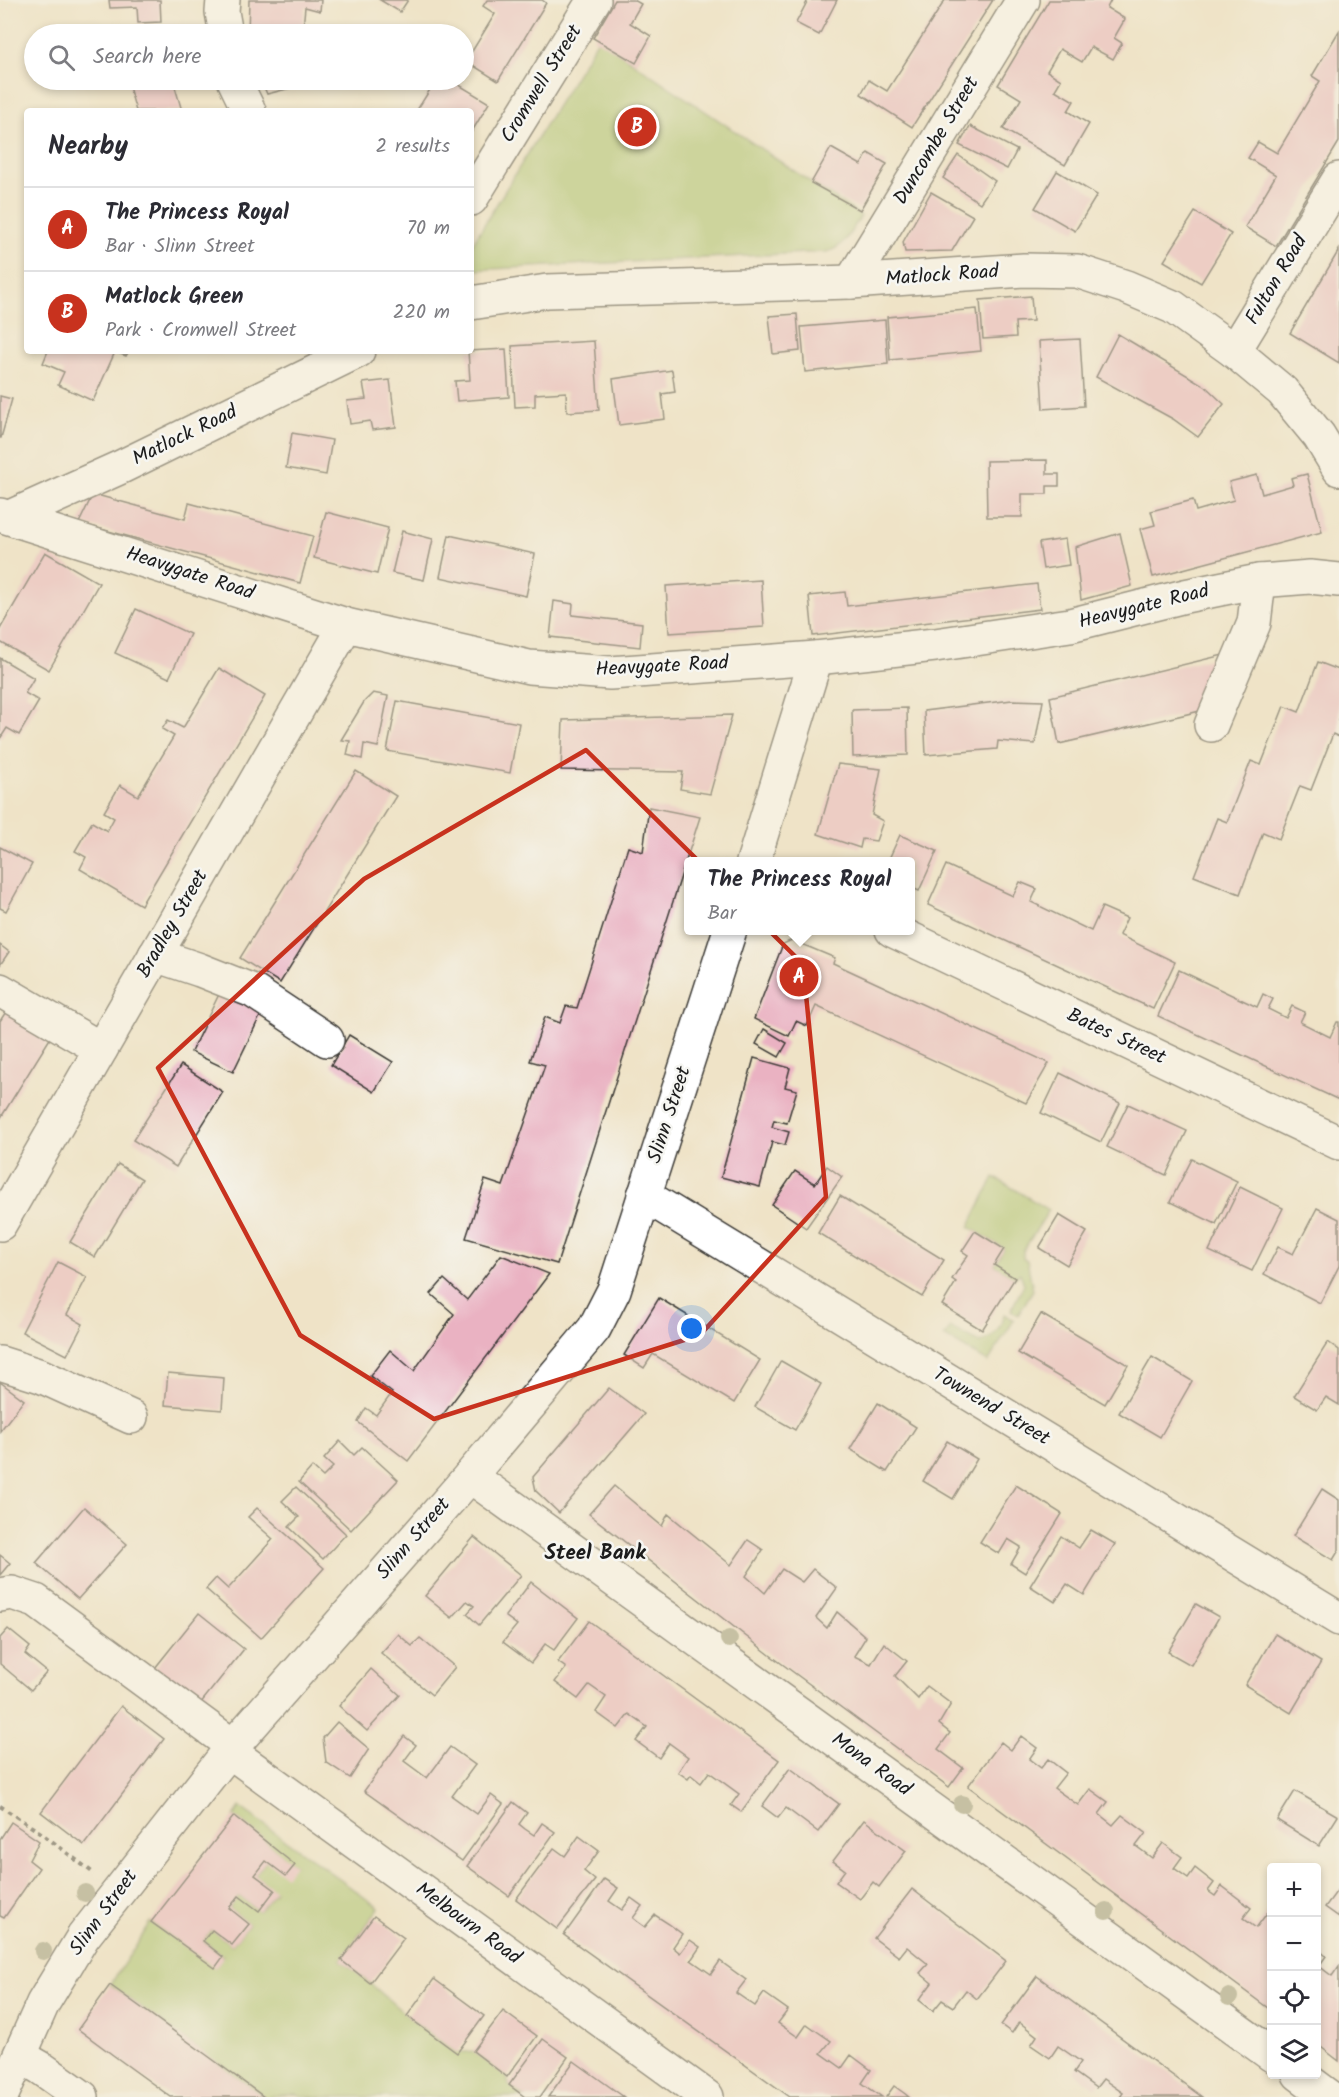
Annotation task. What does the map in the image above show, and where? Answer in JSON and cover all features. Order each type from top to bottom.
[{"type":"street","points":[[223,0],[224,24]]},
{"type":"street","name":"Cromwell Street","points":[[474,194],[594,0]]},
{"type":"street","name":"Duncombe Street","points":[[851,282],[1023,0]]},
{"type":"street","points":[[239,90],[248,108]]},
{"type":"street","name":"Fulton Road","points":[[1234,351],[1339,179]]},
{"type":"street","name":"Matlock Road","points":[[474,303],[547,291],[851,282],[1024,270],[1077,271],[1126,287],[1173,307],[1234,351],[1282,391],[1318,436],[1339,469]]},
{"type":"street","name":"Matlock Road","points":[[5,516],[121,467],[352,354]]},
{"type":"street","name":"Heavygate Road","points":[[5,516],[346,625],[529,667],[610,673],[816,658],[935,645],[1070,625],[1185,596],[1259,581],[1310,577],[1339,580]]},
{"type":"street","points":[[1211,725],[1254,623],[1259,581]]},
{"type":"street","name":"Bradley Street","points":[[5,1203],[101,1049],[346,625]]},
{"type":"street","points":[[754,857],[816,658]]},
{"type":"street","name":"Slinn Street","points":[[1,2097],[43,2003],[83,1936],[231,1749],[470,1476],[594,1329],[614,1290],[728,935]]},
{"type":"street","name":"Bates Street","points":[[902,935],[1339,1143]]},
{"type":"street","points":[[155,955],[253,991],[327,1040]]},
{"type":"street","points":[[0,990],[101,1049]]},
{"type":"street","name":"Townend Street","points":[[644,1195],[1339,1619]]},
{"type":"street","points":[[0,1363],[41,1376],[131,1417]]},
{"type":"street","name":"Mona Road","points":[[470,1476],[1267,2051]]},
{"type":"street","name":"Melbourn Road","points":[[0,1595],[12,1593],[36,1601],[231,1749],[707,2097]]},
{"type":"street","points":[[20,2056],[82,2097]]},
{"type":"street","points":[[1306,2079],[1330,2097]]},
{"type":"path","points":[[0,1806],[41,1833],[118,1892]]},
{"type":"highlighted area","points":[[586,750],[803,964],[826,1197],[700,1335],[434,1419],[300,1335],[158,1068],[364,879]]},
{"type":"green space","points":[[598,39],[861,216],[842,243],[826,252],[474,270],[474,241]]},
{"type":"green space","points":[[994,1177],[1049,1210],[1023,1251],[1023,1259],[1027,1260],[1033,1290],[1018,1315],[1011,1310],[1024,1284],[1020,1273],[1015,1278],[994,1265],[1004,1249],[969,1227]]},
{"type":"green space","points":[[1004,1314],[1014,1320],[988,1362],[944,1336],[951,1328],[980,1343],[996,1332]]},
{"type":"green space","points":[[240,1807],[379,1908],[341,1960],[407,2016],[457,2053],[473,2051],[507,2077],[509,2085],[525,2097],[301,2097],[296,2094],[264,2097],[110,1985],[151,1922],[215,1967],[223,1956],[203,1941],[212,1930],[232,1945],[249,1924],[229,1908],[239,1896],[259,1911],[275,1891],[255,1875],[266,1861],[294,1865],[234,1816]]},
{"type":"building","points":[[109,0],[160,0],[161,22],[138,23],[137,7],[110,8]]},
{"type":"building","points":[[249,0],[321,0],[320,11],[305,7],[303,24],[248,24]]},
{"type":"building","points":[[380,0],[408,0],[400,12]]},
{"type":"building","points":[[487,0],[542,0],[546,3],[498,81],[474,66],[474,48],[495,14],[483,6]]},
{"type":"building","points":[[615,0],[634,0],[641,4],[630,23],[651,36],[636,63],[593,38]]},
{"type":"building","points":[[808,0],[837,0],[819,35],[796,23]]},
{"type":"building","points":[[945,0],[993,0],[912,127],[861,94],[869,80],[887,91]]},
{"type":"building","points":[[1049,0],[1111,0],[1107,8],[1125,19],[1114,38],[1122,43],[1113,59],[1091,47],[1082,62],[1060,49],[1047,71],[1061,80],[1055,90],[1074,101],[1068,111],[1089,124],[1065,165],[1003,129],[1021,99],[998,85]]},
{"type":"building","points":[[1339,31],[1339,142],[1276,246],[1245,227],[1276,175],[1248,158],[1258,142],[1277,153],[1320,81],[1312,76]]},
{"type":"building","points":[[130,90],[176,90],[181,108],[135,108]]},
{"type":"building","points":[[265,90],[283,90],[267,94]]},
{"type":"building","points":[[430,90],[468,90],[489,103],[474,128],[474,108],[418,108]]},
{"type":"building","points":[[970,126],[1017,150],[1007,169],[959,145]]},
{"type":"building","points":[[831,148],[861,165],[868,153],[887,164],[860,210],[811,183]]},
{"type":"building","points":[[958,155],[995,181],[980,203],[943,178]]},
{"type":"building","points":[[1057,171],[1097,195],[1075,231],[1035,208]]},
{"type":"building","points":[[931,192],[973,216],[952,251],[905,252],[903,242]]},
{"type":"building","points":[[1195,212],[1231,234],[1201,283],[1164,261]]},
{"type":"building","points":[[1339,250],[1339,363],[1290,333]]},
{"type":"building","points":[[1031,296],[1033,321],[1015,322],[1016,337],[983,339],[980,300]]},
{"type":"building","points":[[977,309],[981,351],[890,360],[887,317]]},
{"type":"building","points":[[797,314],[800,351],[773,354],[769,316]]},
{"type":"building","points":[[885,320],[888,364],[805,372],[801,327]]},
{"type":"building","points":[[1118,334],[1205,386],[1224,404],[1198,437],[1173,419],[1096,377]]},
{"type":"building","points":[[1080,339],[1084,406],[1043,409],[1039,341]]},
{"type":"building","points":[[594,341],[599,410],[567,412],[566,392],[535,394],[535,406],[515,407],[512,346]]},
{"type":"building","points":[[506,349],[509,397],[457,401],[455,381],[470,380],[468,354],[474,354],[474,351]]},
{"type":"building","points":[[47,354],[114,354],[93,401],[58,385],[64,372],[43,363]]},
{"type":"building","points":[[672,370],[675,392],[662,394],[665,419],[619,425],[613,379]]},
{"type":"building","points":[[390,380],[396,427],[372,430],[370,421],[350,424],[347,401],[366,399],[363,383]]},
{"type":"building","points":[[0,396],[12,399],[1,438],[0,438]]},
{"type":"building","points":[[292,433],[332,440],[326,475],[286,468]]},
{"type":"building","points":[[1047,460],[1047,474],[1059,474],[1059,486],[1047,486],[1047,494],[1022,494],[1022,517],[987,517],[986,461]]},
{"type":"building","points":[[1307,474],[1322,532],[1153,577],[1140,529],[1155,525],[1151,511],[1193,500],[1196,511],[1234,500],[1229,482],[1257,475],[1262,494],[1293,485],[1291,478]]},
{"type":"building","points":[[93,494],[185,519],[189,503],[313,536],[300,583],[79,523]]},
{"type":"building","points":[[326,512],[388,528],[377,574],[314,558]]},
{"type":"building","points":[[402,531],[433,539],[424,580],[392,573]]},
{"type":"building","points":[[1120,533],[1132,586],[1081,600],[1075,547]]},
{"type":"building","points":[[449,535],[535,554],[526,596],[440,577]]},
{"type":"building","points":[[1065,539],[1069,565],[1043,569],[1039,543]]},
{"type":"building","points":[[45,552],[99,583],[49,670],[0,642],[0,629]]},
{"type":"building","points":[[761,580],[764,627],[669,633],[666,586]]},
{"type":"building","points":[[1037,584],[1040,609],[813,636],[809,596],[845,592],[847,606]]},
{"type":"building","points":[[554,601],[573,604],[572,615],[642,623],[640,647],[550,637]]},
{"type":"building","points":[[136,609],[190,634],[169,678],[115,653]]},
{"type":"building","points":[[1223,655],[1204,710],[1059,744],[1050,697]]},
{"type":"building","points":[[0,658],[34,678],[25,693],[39,701],[19,735],[7,728],[0,739]]},
{"type":"building","points":[[1318,662],[1339,670],[1339,737],[1333,734],[1311,790],[1300,786],[1279,839],[1263,832],[1240,894],[1194,876],[1217,818],[1227,822],[1251,761],[1261,765],[1284,706],[1299,712]]},
{"type":"building","points":[[219,668],[265,696],[141,905],[80,869],[86,857],[75,851],[92,822],[107,831],[114,818],[104,812],[120,785],[138,796],[174,736],[162,729],[168,720],[183,728]]},
{"type":"building","points":[[373,693],[388,696],[378,747],[364,744],[362,759],[347,755],[350,741],[341,740],[364,702]]},
{"type":"building","points":[[1012,700],[1043,701],[1035,744],[998,741],[997,749],[926,755],[924,711]]},
{"type":"building","points":[[397,701],[519,723],[510,773],[387,751]]},
{"type":"building","points":[[907,708],[908,755],[853,757],[852,710]]},
{"type":"building","points":[[732,715],[710,794],[680,789],[683,772],[561,770],[563,720]]},
{"type":"building","points":[[838,764],[881,769],[872,815],[883,821],[876,841],[862,839],[860,848],[818,834]]},
{"type":"building","points":[[356,771],[396,796],[280,983],[240,958]]},
{"type":"building","points":[[649,807],[700,817],[687,857],[684,857],[684,867],[557,1264],[466,1238],[485,1180],[503,1186],[545,1065],[530,1061],[545,1017],[560,1023],[566,1006],[577,1008],[628,847],[643,852]]},
{"type":"building","points":[[900,835],[937,851],[919,891],[915,889],[915,857],[890,857]]},
{"type":"building","points":[[0,847],[32,864],[6,911],[0,908]]},
{"type":"building","points":[[946,865],[1013,896],[1020,882],[1037,889],[1031,902],[1091,931],[1102,907],[1127,918],[1119,935],[1175,962],[1153,1009],[928,905]]},
{"type":"building","points":[[792,940],[835,958],[833,963],[1049,1063],[1026,1103],[816,1006],[807,1026],[796,1021],[789,1036],[754,1019],[783,944]]},
{"type":"building","points":[[0,945],[9,952],[0,965]]},
{"type":"building","points":[[1179,970],[1257,1007],[1263,994],[1273,999],[1268,1009],[1286,1018],[1292,1006],[1305,1012],[1300,1022],[1330,1037],[1339,1022],[1339,1100],[1158,1016]]},
{"type":"building","points":[[224,984],[266,1004],[233,1072],[191,1052]]},
{"type":"building","points":[[7,1010],[51,1037],[0,1119],[0,1021]]},
{"type":"building","points":[[764,1029],[787,1043],[779,1057],[756,1044]]},
{"type":"building","points":[[349,1035],[393,1062],[374,1092],[331,1065]]},
{"type":"building","points":[[754,1058],[790,1068],[785,1087],[797,1090],[787,1123],[774,1120],[772,1127],[789,1132],[785,1145],[772,1142],[760,1187],[721,1177]]},
{"type":"building","points":[[181,1065],[223,1092],[176,1167],[133,1140]]},
{"type":"building","points":[[1060,1073],[1120,1103],[1101,1142],[1041,1113]]},
{"type":"building","points":[[1128,1104],[1187,1131],[1166,1175],[1107,1147]]},
{"type":"building","points":[[1192,1159],[1237,1181],[1216,1224],[1170,1202]]},
{"type":"building","points":[[118,1164],[142,1179],[95,1257],[70,1242]]},
{"type":"building","points":[[827,1166],[842,1177],[806,1228],[772,1205],[795,1171],[815,1184]]},
{"type":"building","points":[[1240,1187],[1283,1208],[1252,1271],[1209,1251]]},
{"type":"building","points":[[840,1196],[944,1260],[922,1297],[818,1233]]},
{"type":"building","points":[[1317,1208],[1339,1219],[1339,1266],[1320,1303],[1264,1274],[1278,1247],[1293,1254]]},
{"type":"building","points":[[1059,1215],[1087,1232],[1067,1265],[1039,1248]]},
{"type":"building","points":[[975,1231],[1004,1249],[994,1265],[1015,1278],[982,1330],[942,1305],[956,1282],[952,1279],[968,1255],[962,1251]]},
{"type":"building","points":[[501,1255],[549,1274],[408,1461],[358,1422],[366,1408],[376,1415],[392,1393],[370,1376],[390,1350],[414,1371],[454,1314],[431,1294],[444,1279],[467,1300]]},
{"type":"building","points":[[58,1262],[87,1277],[67,1315],[83,1324],[67,1355],[22,1332]]},
{"type":"building","points":[[659,1298],[760,1360],[734,1403],[653,1354],[644,1368],[624,1355]]},
{"type":"building","points":[[1041,1314],[1128,1365],[1105,1404],[1018,1353]]},
{"type":"building","points":[[1328,1342],[1339,1350],[1339,1405],[1326,1397],[1317,1410],[1294,1396]]},
{"type":"building","points":[[1152,1357],[1192,1381],[1160,1437],[1119,1413]]},
{"type":"building","points":[[781,1361],[821,1384],[795,1430],[755,1407]]},
{"type":"building","points":[[168,1373],[224,1378],[222,1410],[165,1405]]},
{"type":"building","points":[[0,1382],[24,1400],[0,1431]]},
{"type":"building","points":[[609,1388],[644,1414],[559,1513],[536,1491],[533,1477]]},
{"type":"building","points":[[878,1403],[916,1427],[887,1472],[850,1449]]},
{"type":"building","points":[[340,1441],[354,1455],[362,1447],[398,1480],[351,1530],[299,1482],[312,1467],[323,1477],[333,1467],[324,1459]]},
{"type":"building","points":[[947,1441],[977,1459],[953,1499],[923,1481]]},
{"type":"building","points":[[1016,1485],[1062,1514],[1025,1573],[1011,1564],[1021,1547],[1008,1539],[999,1554],[980,1542]]},
{"type":"building","points":[[614,1486],[662,1526],[668,1514],[731,1565],[748,1540],[763,1550],[746,1576],[765,1593],[782,1569],[802,1582],[813,1569],[837,1588],[816,1618],[827,1628],[837,1612],[866,1637],[854,1656],[871,1664],[884,1643],[907,1661],[895,1676],[918,1699],[927,1686],[951,1704],[939,1724],[950,1733],[938,1749],[963,1768],[949,1787],[770,1655],[589,1514]]},
{"type":"building","points":[[296,1487],[346,1534],[323,1559],[289,1527],[299,1517],[282,1501]]},
{"type":"building","points":[[1322,1489],[1339,1500],[1339,1550],[1333,1560],[1293,1536]]},
{"type":"building","points":[[84,1507],[127,1544],[78,1599],[36,1563]]},
{"type":"building","points":[[257,1508],[324,1568],[261,1638],[206,1589],[216,1578],[228,1589],[273,1539],[248,1517]]},
{"type":"building","points":[[1091,1530],[1115,1544],[1084,1595],[1067,1584],[1055,1602],[1030,1586],[1061,1536],[1079,1548]]},
{"type":"building","points":[[474,1537],[521,1575],[479,1625],[467,1614],[474,1606],[467,1601],[452,1618],[425,1596]]},
{"type":"building","points":[[0,1555],[10,1563],[0,1575]]},
{"type":"building","points":[[531,1582],[578,1618],[554,1650],[545,1644],[531,1663],[503,1642],[517,1625],[505,1616]]},
{"type":"building","points":[[1196,1604],[1219,1617],[1191,1665],[1168,1652]]},
{"type":"building","points":[[199,1613],[244,1649],[200,1704],[155,1668]]},
{"type":"building","points":[[589,1621],[779,1760],[741,1812],[731,1805],[739,1794],[709,1772],[701,1783],[691,1775],[688,1779],[678,1772],[688,1757],[669,1743],[659,1758],[636,1741],[647,1727],[629,1714],[618,1728],[596,1712],[606,1697],[589,1685],[578,1699],[555,1682],[566,1668],[558,1662]]},
{"type":"building","points":[[8,1629],[30,1647],[25,1654],[47,1672],[31,1690],[0,1664],[0,1638]]},
{"type":"building","points":[[398,1634],[412,1646],[420,1638],[455,1667],[432,1695],[381,1653]]},
{"type":"building","points":[[1275,1634],[1321,1662],[1291,1713],[1245,1685]]},
{"type":"building","points":[[371,1669],[400,1695],[367,1731],[339,1706]]},
{"type":"building","points":[[121,1706],[164,1739],[84,1845],[41,1812]]},
{"type":"building","points":[[337,1722],[369,1749],[350,1778],[326,1762],[323,1738]]},
{"type":"building","points":[[404,1736],[416,1745],[404,1761],[427,1778],[450,1747],[475,1765],[452,1796],[477,1814],[491,1795],[503,1804],[462,1861],[364,1791]]},
{"type":"building","points":[[1021,1736],[1037,1748],[1029,1759],[1041,1768],[1048,1759],[1066,1773],[1054,1788],[1078,1805],[1090,1789],[1108,1802],[1099,1814],[1113,1825],[1122,1815],[1146,1833],[1136,1846],[1152,1858],[1163,1843],[1182,1857],[1174,1868],[1188,1878],[1195,1868],[1214,1883],[1208,1891],[1215,1896],[1222,1886],[1251,1908],[1243,1918],[1256,1928],[1267,1913],[1267,2007],[968,1786],[1001,1742],[1011,1750]]},
{"type":"building","points":[[790,1768],[839,1804],[818,1832],[786,1808],[778,1818],[762,1806]]},
{"type":"building","points":[[1295,1791],[1338,1816],[1319,1846],[1277,1820]]},
{"type":"building","points":[[513,1802],[527,1813],[519,1824],[525,1829],[534,1835],[542,1823],[555,1832],[509,1896],[467,1866]]},
{"type":"building","points":[[234,1816],[295,1865],[286,1876],[266,1861],[255,1875],[275,1890],[259,1911],[239,1896],[229,1908],[249,1924],[232,1945],[212,1930],[203,1941],[223,1957],[215,1968],[151,1922]]},
{"type":"building","points":[[864,1820],[906,1851],[879,1887],[873,1882],[860,1899],[836,1882],[845,1870],[833,1861]]},
{"type":"building","points":[[11,1822],[39,1841],[29,1860],[39,1868],[4,1918],[0,1916],[0,1839]]},
{"type":"building","points":[[579,1836],[599,1851],[584,1871],[595,1880],[557,1929],[516,1899],[554,1848],[565,1856]]},
{"type":"building","points":[[604,1879],[618,1888],[609,1901],[622,1910],[631,1898],[642,1906],[633,1918],[645,1927],[655,1915],[682,1934],[673,1947],[680,1953],[690,1940],[700,1947],[691,1960],[711,1974],[720,1961],[746,1980],[736,1993],[755,2006],[764,1993],[788,2010],[778,2023],[798,2037],[807,2024],[831,2041],[821,2053],[842,2068],[851,2055],[871,2070],[862,2083],[882,2097],[790,2097],[564,1935]]},
{"type":"building","points":[[1339,1888],[1339,1917],[1325,1907]]},
{"type":"building","points":[[912,1889],[1006,1961],[977,1999],[966,1990],[953,2007],[942,2000],[933,2011],[919,2000],[932,1983],[920,1973],[928,1964],[907,1947],[899,1957],[874,1938]]},
{"type":"building","points":[[374,1916],[404,1938],[370,1983],[341,1960]]},
{"type":"building","points":[[1321,1952],[1326,1956],[1321,1963]]},
{"type":"building","points":[[1339,1966],[1339,2061],[1321,2047],[1321,1968],[1332,1976]]},
{"type":"building","points":[[1037,1976],[1202,2097],[1120,2097],[1123,2093],[1103,2079],[1096,2088],[1074,2072],[1081,2062],[1058,2046],[1050,2058],[1031,2045],[1037,2036],[1019,2022],[1012,2033],[1001,2025]]},
{"type":"building","points":[[434,1979],[484,2016],[457,2053],[407,2016]]},
{"type":"building","points":[[110,1985],[264,2097],[171,2097],[117,2058],[78,2029]]},
{"type":"building","points":[[503,2011],[537,2036],[507,2077],[473,2051]]},
{"type":"building","points":[[543,2039],[568,2057],[540,2097],[525,2097],[509,2085]]},
{"type":"building","points":[[574,2061],[617,2092],[624,2097],[548,2097]]},
{"type":"building","points":[[894,2086],[904,2093],[909,2097],[886,2097]]},
{"type":"place","name":"Matlock Green","points":[[637,127]]},
{"type":"place","name":"The Princess Royal","points":[[799,977]]},
{"type":"district","name":"Steel Bank","points":[[595,1553]]}]
